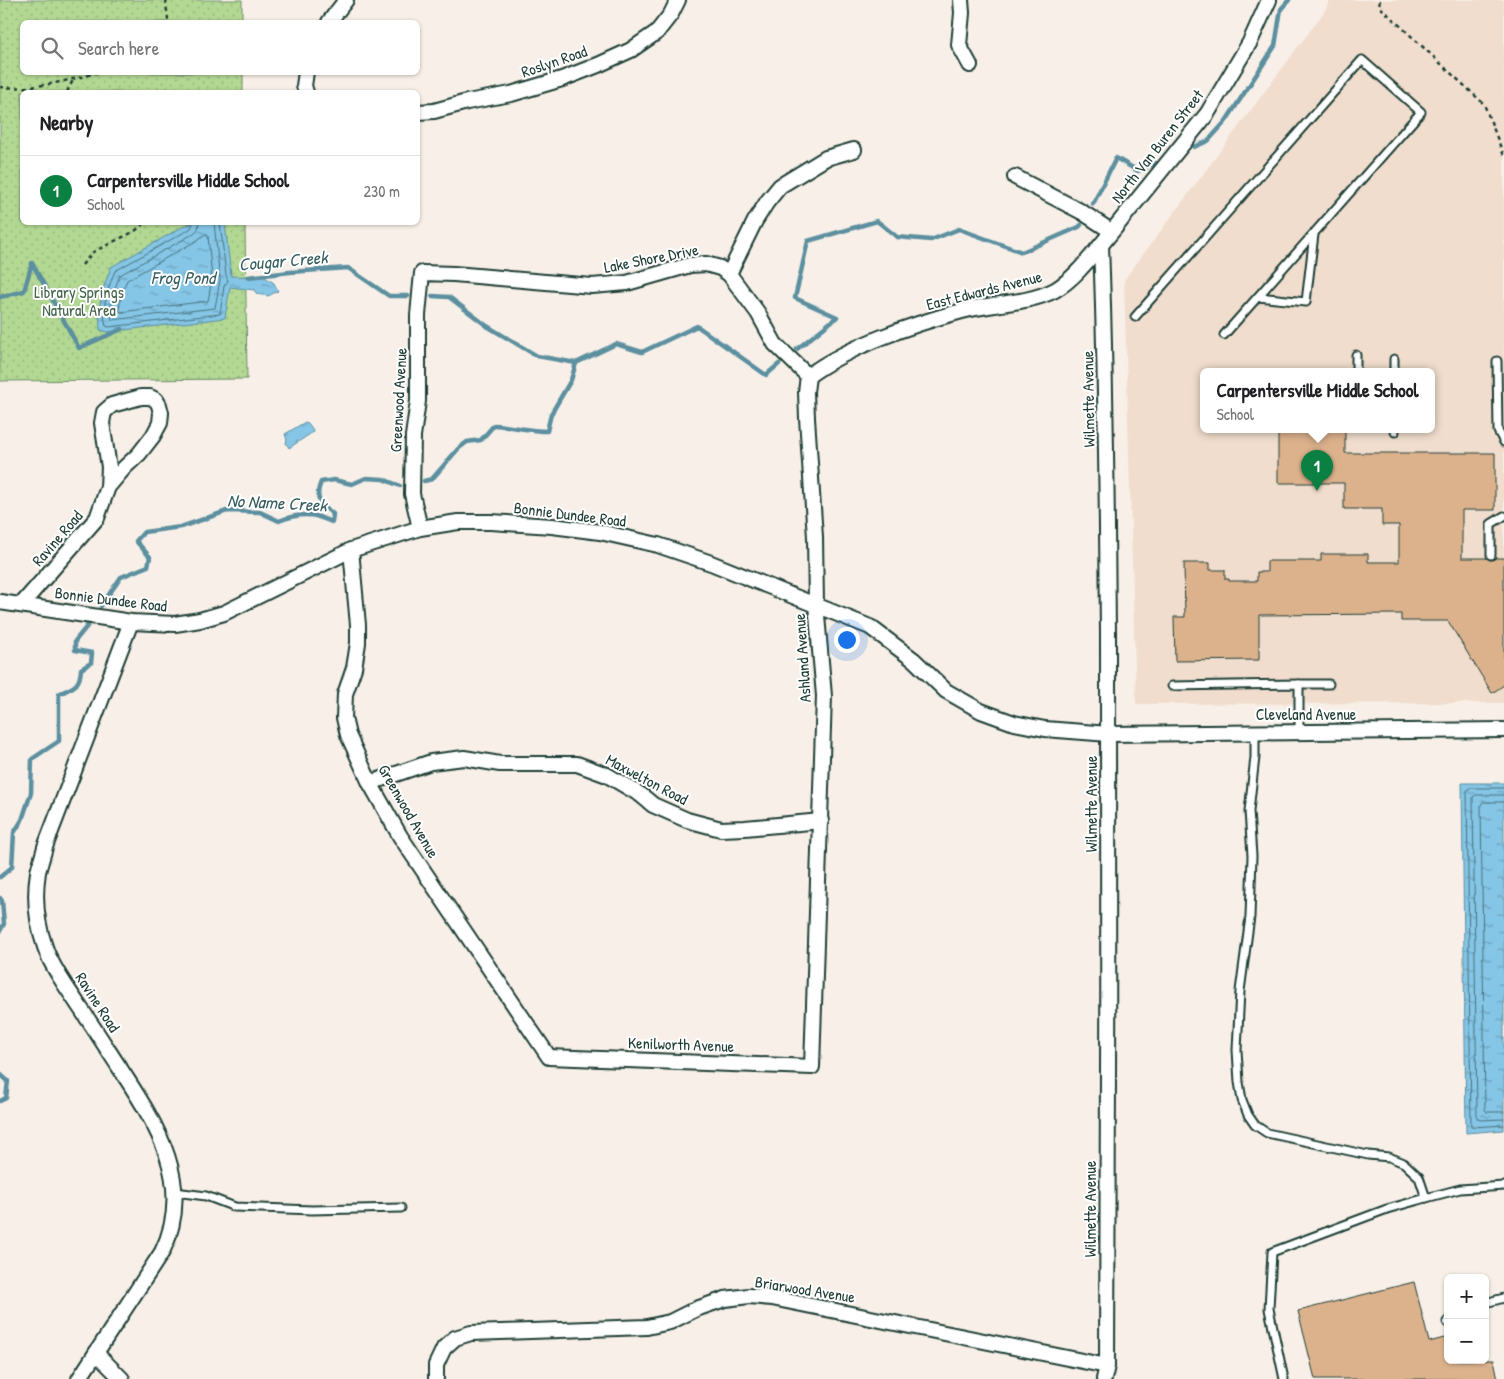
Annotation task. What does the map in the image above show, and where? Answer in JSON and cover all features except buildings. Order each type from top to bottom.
[{"type":"street","points":[[331,20],[346,0]]},
{"type":"street","name":"Roslyn Road","points":[[420,112],[434,111],[467,102],[512,94],[562,79],[598,65],[631,50],[657,32],[671,14],[678,0]]},
{"type":"street","points":[[961,0],[962,13],[959,46],[970,64]]},
{"type":"street","name":"North Van Buren Street","points":[[1111,231],[1207,114],[1250,42],[1269,0]]},
{"type":"street","points":[[305,90],[306,75]]},
{"type":"street","points":[[808,376],[775,344],[758,313],[730,274],[755,221],[780,186],[826,158],[854,150]]},
{"type":"street","points":[[1015,177],[1082,212],[1111,231],[1101,244]]},
{"type":"street","name":"East Edwards Avenue","points":[[808,376],[851,350],[904,329],[963,311],[1042,296],[1068,281],[1101,244]]},
{"type":"street","name":"Wilmette Avenue","points":[[1101,244],[1109,734],[1106,1372]]},
{"type":"street","name":"Lake Shore Drive","points":[[422,273],[592,286],[627,283],[690,265],[706,264],[720,268],[730,274]]},
{"type":"street","name":"Greenwood Avenue","points":[[420,528],[412,494],[413,436],[418,401],[418,315],[422,273]]},
{"type":"street","name":"Ashland Avenue","points":[[808,376],[806,392],[815,537],[816,604],[824,696],[812,1067]]},
{"type":"street","name":"Ravine Road","points":[[21,605],[97,518],[108,487],[109,467],[102,423],[104,412],[112,405],[141,397],[150,397],[156,400],[161,413],[160,423],[154,436],[108,487]]},
{"type":"street","name":"Bonnie Dundee Road","points":[[0,602],[131,622],[175,624],[200,620],[224,613],[351,550],[420,528],[458,522],[552,526],[600,532],[658,546],[711,563],[870,627],[914,660],[946,691],[981,712],[1014,723],[1045,729],[1109,734]]},
{"type":"street","name":"Greenwood Avenue","points":[[351,550],[358,643],[354,668],[345,694],[344,718],[348,735],[370,783],[400,836],[549,1057]]},
{"type":"street","name":"Ravine Road","points":[[79,1379],[162,1252],[168,1238],[174,1208],[175,1192],[168,1155],[143,1104],[61,978],[45,949],[38,921],[38,873],[45,847],[131,622]]},
{"type":"street","name":"Cleveland Avenue","points":[[1109,734],[1504,730]]},
{"type":"street","name":"Maxwelton Road","points":[[370,783],[431,762],[464,758],[500,764],[577,764],[607,775],[641,795],[653,806],[687,820],[721,829],[820,821]]},
{"type":"street","name":"Kenilworth Avenue","points":[[549,1057],[812,1067]]},
{"type":"street","name":"Briarwood Avenue","points":[[436,1379],[436,1364],[444,1348],[455,1338],[471,1333],[647,1327],[670,1322],[696,1309],[725,1299],[750,1296],[772,1298],[1106,1372]]},
{"type":"street","points":[[96,1353],[122,1379]]},
{"type":"lane","points":[[1135,317],[1362,60],[1421,112],[1224,336]]},
{"type":"lane","points":[[1258,297],[1306,302],[1314,233]]},
{"type":"lane","points":[[1356,355],[1356,368]]},
{"type":"lane","points":[[1394,359],[1394,368]]},
{"type":"lane","points":[[1497,361],[1498,432],[1504,442]]},
{"type":"lane","points":[[1492,554],[1491,524],[1504,516]]},
{"type":"lane","points":[[1299,684],[1299,732]]},
{"type":"lane","points":[[1172,686],[1329,684]]},
{"type":"lane","points":[[1255,732],[1255,757],[1249,811],[1252,856],[1250,917],[1240,991],[1237,1050],[1242,1100],[1248,1115],[1255,1125],[1267,1132],[1368,1155],[1389,1157],[1404,1163],[1418,1177],[1426,1198]]},
{"type":"lane","points":[[1284,1379],[1270,1309],[1272,1252],[1388,1208],[1460,1189],[1504,1186]]},
{"type":"lane","points":[[175,1192],[206,1196],[235,1207],[312,1210],[401,1208]]},
{"type":"lane","points":[[1489,1302],[1504,1298]]},
{"type":"path","points":[[167,0],[168,20]]},
{"type":"path","points":[[1380,0],[1379,6],[1484,104],[1504,156]]},
{"type":"path","points":[[0,87],[18,89],[88,75]]},
{"type":"path","points":[[68,90],[73,79]]},
{"type":"path","points":[[82,265],[93,252],[142,225]]},
{"type":"shaded area","points":[[1330,0],[1504,0],[1504,703],[1136,704],[1124,280],[1324,12]]},
{"type":"green space","name":"Library Springs Natural Area","points":[[0,0],[242,0],[242,20],[20,20],[20,75],[243,75],[243,90],[20,90],[20,225],[245,225],[247,379],[0,381]]},
{"type":"water","name":"Frog Pond","points":[[225,225],[231,276],[265,277],[274,283],[278,291],[268,296],[257,294],[254,290],[230,287],[225,318],[108,332],[100,330],[99,308],[111,267],[184,226]]},
{"type":"water","points":[[305,422],[308,423],[313,432],[289,448],[286,443],[285,434]]},
{"type":"water","points":[[1462,783],[1504,783],[1504,1130],[1466,1133]]},
{"type":"waterway","points":[[1194,147],[1208,141],[1226,121],[1275,46],[1281,9],[1289,0]]},
{"type":"waterway","points":[[1093,204],[1116,158],[1138,171],[1156,163]]},
{"type":"waterway","points":[[797,349],[837,317],[795,298],[808,241],[877,221],[897,237],[931,240],[959,229],[1022,252],[1081,225]]},
{"type":"waterway","name":"Cougar Creek","points":[[0,297],[24,291],[32,263],[79,348],[122,329]]},
{"type":"waterway","name":"Cougar Creek","points":[[248,277],[348,268],[389,296],[408,296]]},
{"type":"waterway","points":[[432,296],[449,297],[487,326],[537,356],[576,363],[616,344],[642,352],[697,326],[766,375],[779,364]]},
{"type":"waterway","name":"No Name Creek","points":[[424,481],[432,479],[458,449],[467,442],[481,440],[494,425],[547,431],[551,414],[571,380],[576,363]]},
{"type":"waterway","name":"No Name Creek","points":[[101,606],[121,577],[148,566],[150,557],[136,541],[144,532],[181,527],[227,511],[260,512],[279,521],[297,516],[311,515],[332,522],[333,514],[322,504],[318,497],[321,482],[334,480],[352,484],[366,478],[383,479],[400,486]]},
{"type":"waterway","name":"No Name Creek","points":[[0,877],[12,867],[14,833],[22,820],[31,793],[32,759],[59,741],[59,694],[75,686],[79,680],[81,669],[91,663],[92,653],[75,650],[75,641],[88,625]]},
{"type":"waterway","name":"No Name Creek","points":[[0,898],[2,901],[4,924],[0,931]]},
{"type":"waterway","name":"No Name Creek","points":[[0,1074],[8,1081],[6,1098],[0,1101]]},
{"type":"place","name":"Carpentersville Middle School","points":[[1317,491]]}]
